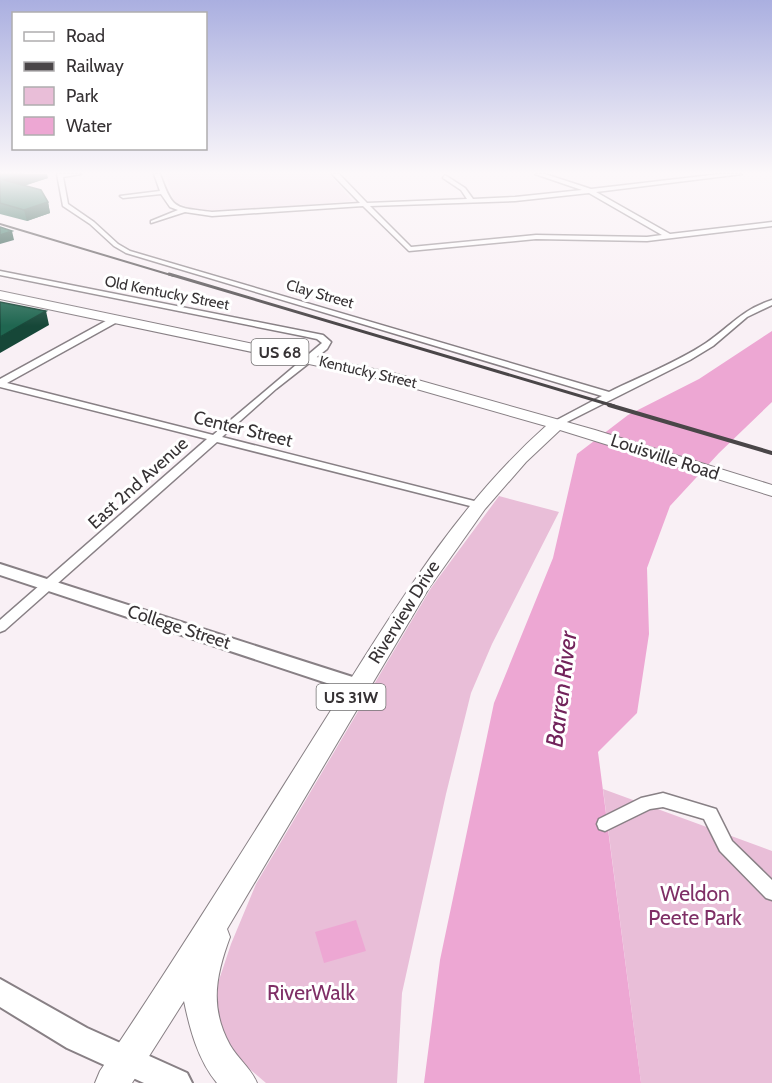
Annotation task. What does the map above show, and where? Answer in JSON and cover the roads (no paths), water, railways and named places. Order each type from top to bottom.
[{"type":"main road","name":"Kentucky Street","points":[[0,295],[309,358],[430,386],[557,424]]},
{"type":"main road","name":"Louisville Road","points":[[557,424],[772,491]]},
{"type":"main road","name":"Riverview Drive","points":[[119,1072],[164,1005],[420,586],[478,505],[520,458],[557,424]]},
{"type":"main road","points":[[232,893],[206,961],[199,994],[206,1028],[219,1059],[240,1083]]},
{"type":"street","name":"Clay Street","points":[[94,225],[116,245],[128,252],[610,395]]},
{"type":"street","points":[[384,225],[409,249],[527,238],[670,237],[768,225]]},
{"type":"street","points":[[649,225],[670,237]]},
{"type":"street","name":"Old Kentucky Street","points":[[0,273],[303,333],[320,337],[327,342]]},
{"type":"street","name":"Riverview Drive","points":[[557,424],[610,395],[687,358],[710,344],[744,315],[772,302]]},
{"type":"street","points":[[0,383],[116,319]]},
{"type":"street","name":"East 2nd Avenue","points":[[0,627],[215,439],[326,346],[327,342]]},
{"type":"street","name":"Center Street","points":[[0,383],[478,505]]},
{"type":"street","name":"College Street","points":[[0,569],[358,686]]},
{"type":"street","points":[[604,824],[647,803],[663,800],[710,814],[726,846],[772,892]]},
{"type":"street","points":[[0,992],[77,1038],[119,1072],[177,1083]]},
{"type":"water","name":"Barren River","points":[[772,331],[772,402],[719,453],[670,506],[647,568],[649,634],[637,713],[598,752],[641,1083],[424,1083],[440,960],[494,703],[553,558],[577,454],[628,415],[699,379]]},
{"type":"water","points":[[356,920],[366,951],[324,963],[315,932]]},
{"type":"railway","points":[[2,225],[174,276]]},
{"type":"railway","points":[[169,274],[614,406]]},
{"type":"railway","points":[[609,405],[772,453]]},
{"type":"park label","name":"Weldon Peete Park","points":[[695,905]]},
{"type":"park label","name":"RiverWalk","points":[[311,992]]}]
